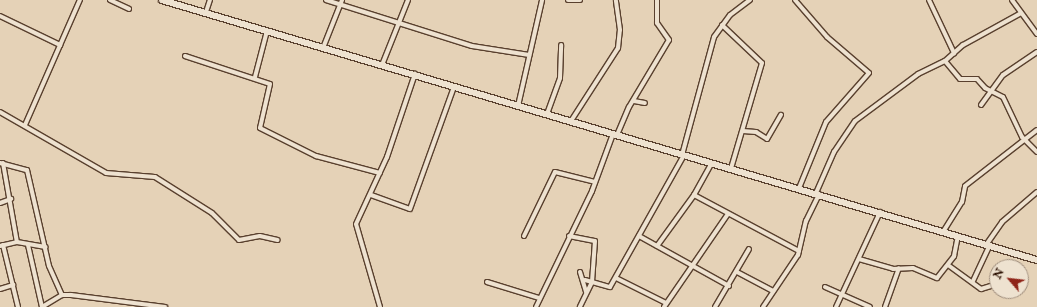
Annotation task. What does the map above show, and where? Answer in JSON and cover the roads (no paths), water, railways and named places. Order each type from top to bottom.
[{"type":"main road","points":[[162,0],[415,74],[710,164],[731,168],[818,193],[1037,260]]},
{"type":"street","points":[[25,125],[80,0]]},
{"type":"street","points":[[110,0],[129,9]]},
{"type":"street","points":[[206,12],[210,0]]},
{"type":"street","points":[[326,0],[398,24],[472,46],[529,54]]},
{"type":"street","points":[[323,48],[342,0]]},
{"type":"street","points":[[382,65],[408,0]]},
{"type":"street","points":[[518,106],[542,0]]},
{"type":"street","points":[[568,0],[580,0]]},
{"type":"street","points":[[571,121],[618,48],[620,30],[616,0]]},
{"type":"street","points":[[536,307],[595,182],[615,134],[669,40],[658,23],[657,0]]},
{"type":"street","points":[[585,280],[610,286],[616,278],[683,155],[714,37],[722,25],[750,0]]},
{"type":"street","points":[[795,0],[827,37],[869,73],[826,122],[799,188]]},
{"type":"street","points":[[928,0],[954,53]]},
{"type":"street","points":[[1012,0],[1037,34]]},
{"type":"street","points":[[763,307],[799,251],[806,221],[834,152],[855,121],[918,74],[945,61],[954,53],[1022,13]]},
{"type":"street","points":[[0,16],[60,45]]},
{"type":"street","points":[[722,25],[762,63],[731,168]]},
{"type":"street","points":[[255,77],[267,31]]},
{"type":"street","points":[[547,114],[560,78],[561,45]]},
{"type":"street","points":[[981,105],[995,90],[1009,70],[1037,52]]},
{"type":"street","points":[[185,56],[255,77],[270,84],[271,89],[260,128],[316,156],[380,173]]},
{"type":"street","points":[[945,61],[960,79],[974,78],[985,88],[995,90],[1005,98],[1024,139],[1037,152]]},
{"type":"street","points":[[380,307],[357,231],[359,214],[371,195],[380,173],[415,74]]},
{"type":"street","points":[[371,195],[410,209],[454,87]]},
{"type":"street","points":[[634,101],[646,103]]},
{"type":"street","points":[[0,112],[112,176],[141,174],[155,177],[212,213],[239,240],[260,236],[278,240]]},
{"type":"street","points":[[743,131],[756,132],[767,139],[781,115]]},
{"type":"street","points":[[943,232],[962,202],[965,186],[982,171],[1008,156],[1024,139],[1037,130]]},
{"type":"street","points":[[17,242],[11,199],[2,163],[27,170],[46,247],[49,266],[62,295]]},
{"type":"street","points":[[657,246],[694,195],[710,164]]},
{"type":"street","points":[[524,236],[555,172],[595,182]]},
{"type":"street","points":[[973,281],[987,245],[1002,222],[1037,192]]},
{"type":"street","points":[[694,195],[799,251]]},
{"type":"street","points":[[0,203],[11,199]]},
{"type":"street","points":[[836,307],[880,212]]},
{"type":"street","points":[[616,278],[665,305],[728,214]]},
{"type":"street","points":[[569,236],[595,241],[592,282],[580,307]]},
{"type":"street","points":[[638,236],[729,286]]},
{"type":"street","points":[[859,259],[899,268],[913,268],[935,278],[948,265],[958,236]]},
{"type":"street","points":[[18,307],[2,245],[17,242],[46,247]]},
{"type":"street","points":[[28,245],[42,307],[62,295],[135,305],[165,307]]},
{"type":"street","points":[[714,307],[729,286],[749,249]]},
{"type":"street","points":[[948,265],[973,281],[981,289],[989,286]]},
{"type":"street","points":[[885,307],[899,268]]},
{"type":"street","points":[[580,272],[585,280],[586,293]]},
{"type":"street","points":[[737,272],[773,291]]},
{"type":"street","points":[[487,282],[539,298]]},
{"type":"street","points":[[0,289],[13,285]]},
{"type":"street","points":[[824,287],[870,307]]}]
